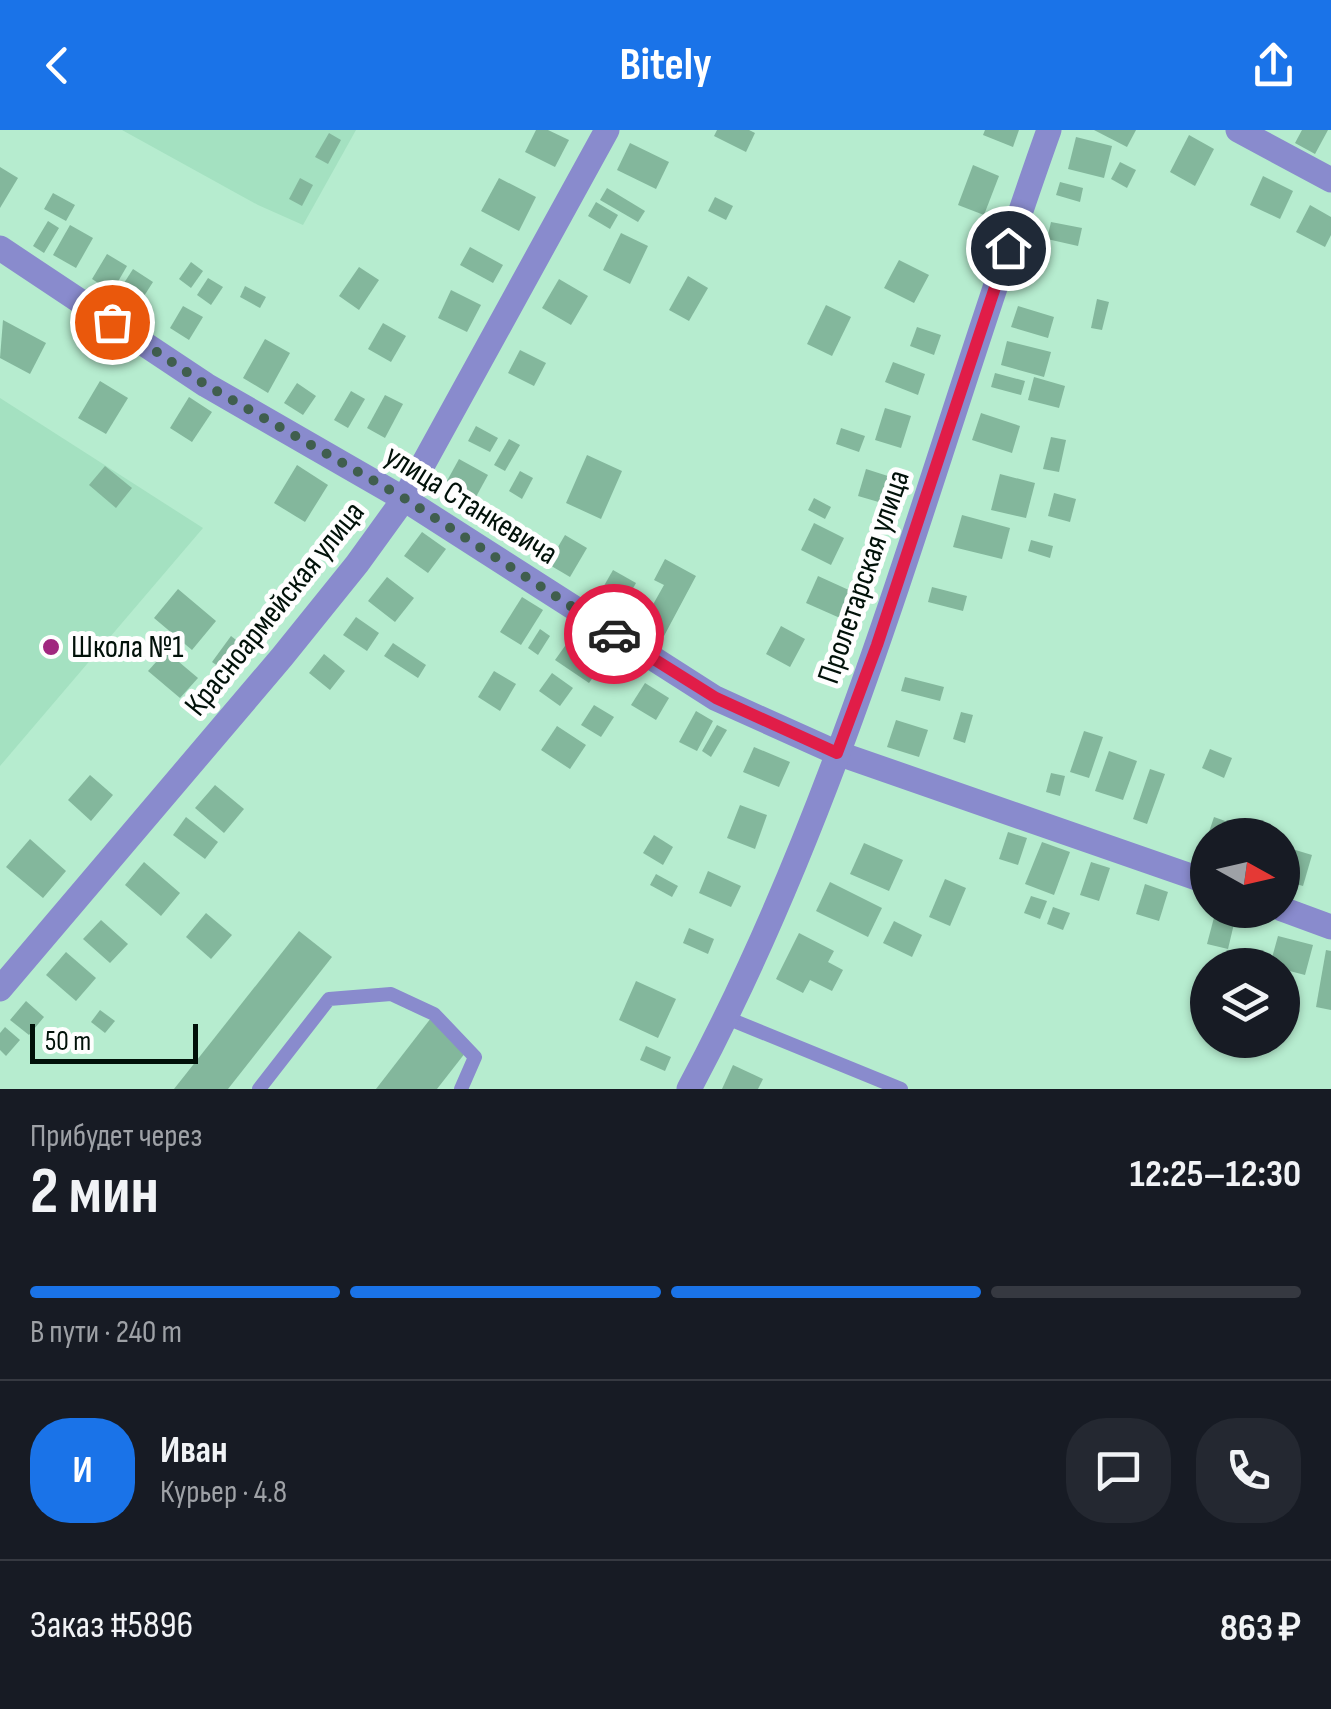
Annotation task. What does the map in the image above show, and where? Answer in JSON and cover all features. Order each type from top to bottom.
[{"type":"street","name":"Красноармейская улица","points":[[0,989],[294,641],[404,498],[607,130]]},
{"type":"street","name":"Пролетарская улица","points":[[689,1089],[727,1018],[804,845],[877,645],[1049,130]]},
{"type":"street","points":[[1238,130],[1331,180]]},
{"type":"street","name":"улица Станкевича","points":[[0,248],[206,385],[404,498],[716,698],[837,753],[1190,876]]},
{"type":"street","points":[[1300,916],[1331,927]]},
{"type":"lane","points":[[258,1089],[329,999],[390,994],[434,1014],[475,1057],[462,1089]]},
{"type":"lane","points":[[727,1018],[901,1089]]},
{"type":"shaded area","points":[[122,130],[356,130],[303,225],[258,205]]},
{"type":"shaded area","name":"Школа №1","points":[[0,398],[203,528],[0,766]]},
{"type":"building","points":[[536,130],[548,130],[569,140],[555,167],[525,152]]},
{"type":"building","points":[[717,130],[755,133],[746,152],[714,136]]},
{"type":"building","points":[[985,130],[1019,130],[1013,147],[983,135]]},
{"type":"building","points":[[1094,130],[1136,130],[1127,147]]},
{"type":"building","points":[[1302,130],[1328,130],[1315,154],[1295,143]]},
{"type":"building","points":[[329,133],[341,140],[328,164],[315,157]]},
{"type":"building","points":[[1189,135],[1214,149],[1195,186],[1170,172]]},
{"type":"building","points":[[1076,137],[1112,146],[1104,178],[1068,169]]},
{"type":"building","points":[[630,143],[669,162],[656,189],[617,170]]},
{"type":"building","points":[[1120,162],[1136,170],[1127,188],[1111,179]]},
{"type":"building","points":[[973,165],[999,176],[984,215],[958,205]]},
{"type":"building","points":[[0,167],[18,178],[0,208]]},
{"type":"building","points":[[1263,176],[1293,191],[1280,219],[1250,205]]},
{"type":"building","points":[[300,178],[313,185],[302,206],[289,199]]},
{"type":"building","points":[[499,178],[536,197],[519,231],[481,211]]},
{"type":"building","points":[[1060,182],[1083,188],[1080,202],[1056,195]]},
{"type":"building","points":[[607,188],[645,211],[638,222],[600,200]]},
{"type":"building","points":[[53,193],[75,205],[66,221],[44,209]]},
{"type":"building","points":[[715,197],[733,206],[726,220],[708,211]]},
{"type":"building","points":[[596,202],[618,215],[610,229],[588,216]]},
{"type":"building","points":[[1310,205],[1331,217],[1331,235],[1325,247],[1296,232]]},
{"type":"building","points":[[48,221],[59,228],[44,253],[33,246]]},
{"type":"building","points":[[1051,222],[1082,228],[1078,246],[1047,239]]},
{"type":"building","points":[[70,225],[93,238],[76,268],[53,255]]},
{"type":"building","points":[[621,233],[648,246],[630,284],[603,270]]},
{"type":"building","points":[[470,247],[503,265],[493,283],[460,265]]},
{"type":"building","points":[[107,254],[127,266],[112,292],[92,279]]},
{"type":"building","points":[[899,260],[929,275],[914,303],[884,288]]},
{"type":"building","points":[[191,262],[203,271],[191,288],[179,279]]},
{"type":"building","points":[[359,267],[379,280],[359,310],[339,296]]},
{"type":"building","points":[[133,269],[153,282],[137,307],[117,294]]},
{"type":"building","points":[[688,276],[708,288],[689,321],[669,310]]},
{"type":"building","points":[[208,278],[223,287],[211,305],[197,295]]},
{"type":"building","points":[[559,279],[588,296],[571,325],[542,308]]},
{"type":"building","points":[[245,286],[266,297],[260,308],[240,297]]},
{"type":"building","points":[[451,290],[481,305],[467,332],[438,318]]},
{"type":"building","points":[[1097,299],[1109,302],[1102,330],[1091,328]]},
{"type":"building","points":[[826,305],[851,317],[832,356],[807,344]]},
{"type":"building","points":[[183,306],[203,317],[189,340],[170,328]]},
{"type":"building","points":[[1018,306],[1054,317],[1048,338],[1011,327]]},
{"type":"building","points":[[3,320],[46,343],[30,374],[0,358]]},
{"type":"building","points":[[383,323],[406,336],[391,362],[368,349]]},
{"type":"building","points":[[917,327],[941,335],[934,355],[910,346]]},
{"type":"building","points":[[265,339],[290,353],[268,393],[243,378]]},
{"type":"building","points":[[1007,341],[1051,352],[1044,377],[1001,365]]},
{"type":"building","points":[[520,350],[546,363],[534,386],[508,373]]},
{"type":"building","points":[[893,362],[925,374],[918,395],[885,382]]},
{"type":"building","points":[[995,373],[1025,381],[1021,395],[991,387]]},
{"type":"building","points":[[1034,377],[1065,386],[1059,408],[1028,400]]},
{"type":"building","points":[[100,381],[128,398],[106,434],[78,418]]},
{"type":"building","points":[[297,383],[316,396],[303,415],[284,403]]},
{"type":"building","points":[[351,391],[365,399],[348,428],[334,420]]},
{"type":"building","points":[[385,395],[403,404],[385,438],[367,428]]},
{"type":"building","points":[[189,397],[212,412],[192,442],[170,428]]},
{"type":"building","points":[[885,408],[911,416],[901,448],[875,440]]},
{"type":"building","points":[[981,413],[1020,426],[1012,453],[972,440]]},
{"type":"building","points":[[476,426],[498,438],[490,452],[468,441]]},
{"type":"building","points":[[841,428],[865,436],[859,452],[836,444]]},
{"type":"building","points":[[1051,437],[1066,440],[1059,472],[1043,469]]},
{"type":"building","points":[[509,439],[520,445],[505,471],[494,465]]},
{"type":"building","points":[[587,455],[622,471],[601,519],[566,503]]},
{"type":"building","points":[[459,459],[488,475],[471,506],[442,490]]},
{"type":"building","points":[[297,465],[328,485],[305,522],[274,503]]},
{"type":"building","points":[[105,466],[132,488],[116,508],[89,485]]},
{"type":"building","points":[[866,469],[891,477],[882,503],[858,496]]},
{"type":"building","points":[[520,471],[533,478],[522,499],[509,491]]},
{"type":"building","points":[[1000,474],[1035,483],[1026,518],[991,510]]},
{"type":"building","points":[[1054,493],[1076,499],[1070,522],[1048,516]]},
{"type":"building","points":[[814,498],[831,507],[825,519],[808,510]]},
{"type":"building","points":[[962,515],[1010,528],[1002,559],[953,547]]},
{"type":"building","points":[[814,523],[844,538],[831,565],[801,550]]},
{"type":"building","points":[[422,532],[446,549],[428,573],[404,556]]},
{"type":"building","points":[[565,535],[587,548],[570,577],[548,564]]},
{"type":"building","points":[[1031,540],[1053,546],[1050,558],[1028,551]]},
{"type":"building","points":[[665,559],[696,576],[664,636],[642,624],[664,585],[654,580]]},
{"type":"building","points":[[613,570],[636,583],[624,604],[601,591]]},
{"type":"building","points":[[818,576],[851,591],[840,618],[806,603]]},
{"type":"building","points":[[387,577],[414,598],[395,622],[368,601]]},
{"type":"building","points":[[932,587],[967,596],[963,611],[928,602]]},
{"type":"building","points":[[178,589],[216,621],[192,650],[154,618]]},
{"type":"building","points":[[522,597],[543,610],[521,645],[500,632]]},
{"type":"building","points":[[356,617],[379,633],[367,651],[343,635]]},
{"type":"building","points":[[781,626],[805,639],[790,667],[766,654]]},
{"type":"building","points":[[540,629],[550,636],[538,655],[528,648]]},
{"type":"building","points":[[575,632],[608,656],[589,683],[555,660]]},
{"type":"building","points":[[231,636],[250,651],[232,676],[212,662]]},
{"type":"building","points":[[393,643],[426,665],[418,678],[384,656]]},
{"type":"building","points":[[166,651],[198,678],[180,698],[148,671]]},
{"type":"building","points":[[324,654],[345,671],[330,690],[309,673]]},
{"type":"building","points":[[494,671],[516,684],[500,711],[478,697]]},
{"type":"building","points":[[552,673],[573,688],[560,706],[539,691]]},
{"type":"building","points":[[905,677],[944,687],[940,701],[901,691]]},
{"type":"building","points":[[645,683],[669,698],[656,720],[631,705]]},
{"type":"building","points":[[594,705],[614,717],[601,737],[581,725]]},
{"type":"building","points":[[696,711],[713,721],[697,751],[679,742]]},
{"type":"building","points":[[961,712],[973,715],[965,743],[953,739]]},
{"type":"building","points":[[896,720],[928,730],[919,757],[887,747]]},
{"type":"building","points":[[717,725],[727,730],[711,757],[702,751]]},
{"type":"building","points":[[557,726],[586,745],[570,769],[541,750]]},
{"type":"building","points":[[1084,731],[1103,737],[1089,778],[1070,772]]},
{"type":"building","points":[[754,747],[790,762],[779,787],[743,772]]},
{"type":"building","points":[[1210,749],[1232,758],[1224,778],[1202,768]]},
{"type":"building","points":[[1109,751],[1137,761],[1123,800],[1095,791]]},
{"type":"building","points":[[1150,769],[1165,774],[1147,824],[1133,819]]},
{"type":"building","points":[[1051,773],[1065,776],[1060,796],[1046,792]]},
{"type":"building","points":[[90,775],[113,795],[91,821],[68,800]]},
{"type":"building","points":[[215,785],[244,809],[224,833],[195,808]]},
{"type":"building","points":[[740,805],[767,815],[755,849],[727,838]]},
{"type":"building","points":[[186,817],[218,842],[205,859],[173,835]]},
{"type":"building","points":[[1008,832],[1027,838],[1018,865],[999,859]]},
{"type":"building","points":[[654,835],[673,847],[663,865],[643,853]]},
{"type":"building","points":[[30,839],[66,871],[43,898],[6,867]]},
{"type":"building","points":[[1042,842],[1070,852],[1054,895],[1025,884]]},
{"type":"building","points":[[864,843],[903,860],[889,891],[850,874]]},
{"type":"building","points":[[1300,851],[1312,855],[1303,886],[1300,885]]},
{"type":"building","points":[[144,862],[180,893],[161,916],[125,885]]},
{"type":"building","points":[[1091,862],[1110,868],[1099,901],[1080,895]]},
{"type":"building","points":[[708,871],[741,886],[731,907],[699,893]]},
{"type":"building","points":[[656,874],[678,886],[672,897],[650,885]]},
{"type":"building","points":[[945,879],[966,888],[950,926],[929,917]]},
{"type":"building","points":[[830,882],[882,908],[868,937],[816,911]]},
{"type":"building","points":[[1145,884],[1168,892],[1159,921],[1136,914]]},
{"type":"building","points":[[1031,896],[1047,901],[1040,919],[1024,913]]},
{"type":"building","points":[[1053,907],[1070,913],[1063,930],[1047,924]]},
{"type":"building","points":[[206,913],[232,935],[211,959],[186,937]]},
{"type":"building","points":[[101,920],[128,944],[110,963],[83,939]]},
{"type":"building","points":[[894,921],[922,935],[912,957],[883,943]]},
{"type":"building","points":[[689,928],[714,939],[708,954],[683,943]]},
{"type":"building","points":[[1211,928],[1233,928],[1228,948],[1207,944]]},
{"type":"building","points":[[299,931],[332,957],[228,1089],[174,1089]]},
{"type":"building","points":[[799,933],[834,951],[828,962],[843,970],[832,991],[810,980],[803,993],[776,979]]},
{"type":"building","points":[[1278,936],[1313,945],[1305,975],[1300,974],[1300,948],[1275,948]]},
{"type":"building","points":[[1326,950],[1331,951],[1331,1010],[1316,1007]]},
{"type":"building","points":[[66,952],[96,978],[76,1001],[46,975]]},
{"type":"building","points":[[636,981],[676,999],[658,1038],[619,1020]]},
{"type":"building","points":[[26,1001],[44,1017],[29,1035],[10,1020]]},
{"type":"building","points":[[100,1010],[115,1021],[105,1033],[91,1022]]},
{"type":"building","points":[[431,1018],[469,1048],[437,1089],[376,1089]]},
{"type":"building","points":[[5,1027],[20,1040],[6,1056],[0,1050],[0,1033]]},
{"type":"building","points":[[646,1046],[671,1057],[665,1071],[640,1060]]},
{"type":"building","points":[[733,1065],[763,1079],[758,1089],[722,1089]]},
{"type":"way so far","points":[[112,322],[206,385],[404,498],[614,634]]},
{"type":"place","name":"Школа №1","points":[[51,647]]},
{"type":"route","points":[[614,634],[716,698],[837,753],[877,645],[1008,248]]}]
